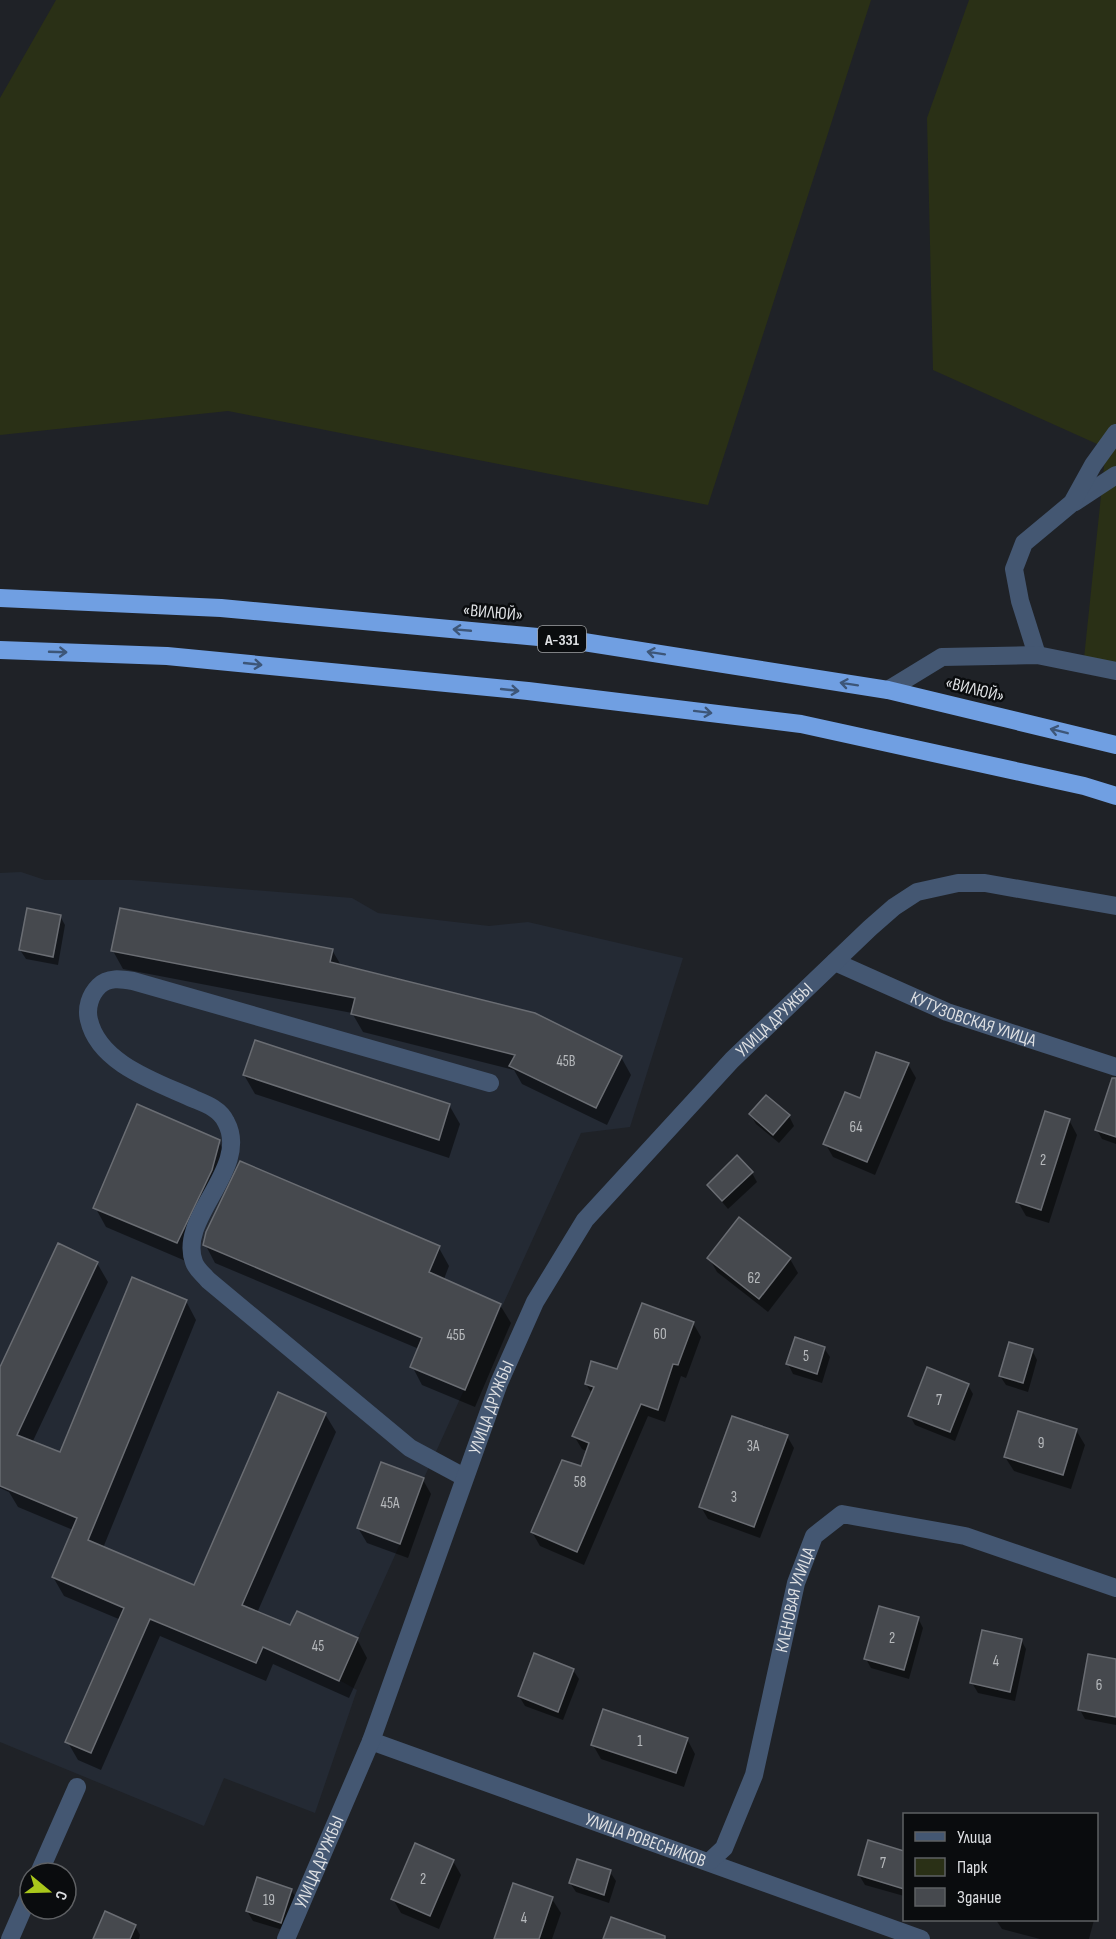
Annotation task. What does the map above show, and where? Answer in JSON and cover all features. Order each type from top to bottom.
[{"type":"highway","name":"«ВИЛЮЙ»","points":[[0,598],[221,608],[571,640],[888,690],[1116,745]]},
{"type":"highway","points":[[0,650],[166,656],[528,691],[801,724],[1084,786],[1116,796]]},
{"type":"street","points":[[1072,503],[1093,465],[1116,433]]},
{"type":"street","points":[[1037,655],[1020,601],[1014,569],[1024,543],[1072,503],[1116,475]]},
{"type":"street","points":[[888,690],[942,657],[1037,655],[1116,671]]},
{"type":"street","name":"УЛИЦА ДРУЖБЫ","points":[[286,1939],[370,1741],[499,1383],[535,1302],[585,1220],[732,1060],[894,907],[917,892],[958,883],[985,883],[1116,906]]},
{"type":"street","name":"КУТУЗОВСКАЯ УЛИЦА","points":[[835,962],[947,1012],[1116,1067]]},
{"type":"street","points":[[464,1477],[410,1448],[208,1280],[194,1265],[191,1240],[231,1152],[228,1126],[212,1107],[121,1063],[92,1031],[87,1011],[91,998],[99,985],[115,978],[133,981],[490,1083]]},
{"type":"street","name":"КЛЕНОВАЯ УЛИЦА","points":[[710,1861],[724,1848],[754,1775],[796,1583],[814,1536],[842,1514],[965,1536],[1116,1588]]},
{"type":"street","name":"УЛИЦА РОВЕСНИКОВ","points":[[370,1741],[710,1861],[921,1939]]},
{"type":"street","points":[[44,1861],[77,1787]]},
{"type":"street","points":[[10,1939],[18,1921]]},
{"type":"shaded area","points":[[21,872],[45,880],[132,880],[352,898],[378,913],[489,926],[528,922],[683,958],[630,1127],[581,1133],[424,1478],[400,1544],[339,1680],[357,1690],[315,1813],[224,1778],[204,1826],[0,1742],[0,873]]},
{"type":"green space","points":[[56,0],[871,0],[708,505],[228,411],[0,435],[0,98]]},
{"type":"green space","points":[[969,0],[1116,0],[1116,675],[1083,668],[1106,448],[933,370],[927,118]]},
{"type":"building","points":[[27,908],[61,915],[53,957],[19,950]]},
{"type":"building","points":[[120,908],[333,949],[330,962],[535,1013],[622,1056],[596,1108],[509,1066],[515,1055],[351,1014],[355,998],[111,951]]},
{"type":"building","points":[[255,1040],[450,1104],[439,1140],[243,1075]]},
{"type":"building","points":[[876,1052],[909,1063],[867,1162],[823,1144],[845,1092],[860,1098]]},
{"type":"building","points":[[1112,1078],[1116,1078],[1116,1137],[1095,1130]]},
{"type":"building","points":[[766,1095],[790,1115],[773,1135],[749,1114]]},
{"type":"building","points":[[137,1104],[220,1140],[212,1170],[177,1243],[93,1208]]},
{"type":"building","points":[[1045,1111],[1070,1119],[1041,1210],[1016,1202]]},
{"type":"building","points":[[737,1155],[753,1172],[722,1201],[707,1185]]},
{"type":"building","points":[[240,1161],[440,1246],[429,1272],[501,1304],[465,1390],[410,1367],[422,1338],[203,1245],[206,1232]]},
{"type":"building","points":[[739,1217],[791,1258],[759,1299],[707,1258]]},
{"type":"building","points":[[58,1243],[98,1262],[17,1435],[60,1452],[132,1277],[187,1300],[88,1540],[194,1585],[278,1392],[326,1413],[242,1605],[290,1625],[297,1611],[358,1638],[339,1681],[263,1647],[256,1663],[150,1619],[91,1753],[65,1742],[124,1608],[52,1577],[77,1518],[0,1486],[0,1367]]},
{"type":"building","points":[[642,1303],[694,1322],[678,1365],[673,1364],[658,1410],[641,1404],[577,1552],[531,1532],[562,1460],[581,1466],[589,1443],[572,1436],[594,1387],[585,1384],[591,1361],[617,1369]]},
{"type":"building","points":[[795,1337],[825,1347],[817,1374],[786,1364]]},
{"type":"building","points":[[1009,1342],[1033,1349],[1023,1383],[999,1376]]},
{"type":"building","points":[[927,1367],[969,1384],[950,1432],[908,1416]]},
{"type":"building","points":[[1018,1411],[1077,1429],[1063,1475],[1004,1457]]},
{"type":"building","points":[[732,1416],[788,1435],[754,1527],[699,1507]]},
{"type":"building","points":[[381,1462],[424,1478],[400,1544],[357,1528]]},
{"type":"building","points":[[879,1606],[919,1617],[904,1670],[864,1659]]},
{"type":"building","points":[[982,1630],[1022,1639],[1010,1692],[970,1683]]},
{"type":"building","points":[[534,1653],[574,1669],[558,1712],[518,1696]]},
{"type":"building","points":[[1088,1654],[1116,1659],[1116,1717],[1078,1710]]},
{"type":"building","points":[[603,1709],[688,1738],[676,1773],[591,1745]]},
{"type":"building","points":[[868,1840],[903,1851],[903,1889],[858,1875]]},
{"type":"building","points":[[415,1843],[454,1860],[430,1916],[391,1899]]},
{"type":"building","points":[[577,1859],[611,1870],[604,1895],[569,1883]]},
{"type":"building","points":[[257,1877],[292,1889],[281,1923],[246,1911]]},
{"type":"building","points":[[513,1883],[553,1897],[539,1939],[494,1939]]},
{"type":"building","points":[[105,1911],[136,1925],[130,1939],[93,1939]]},
{"type":"building","points":[[611,1917],[665,1936],[665,1939],[603,1939]]}]
